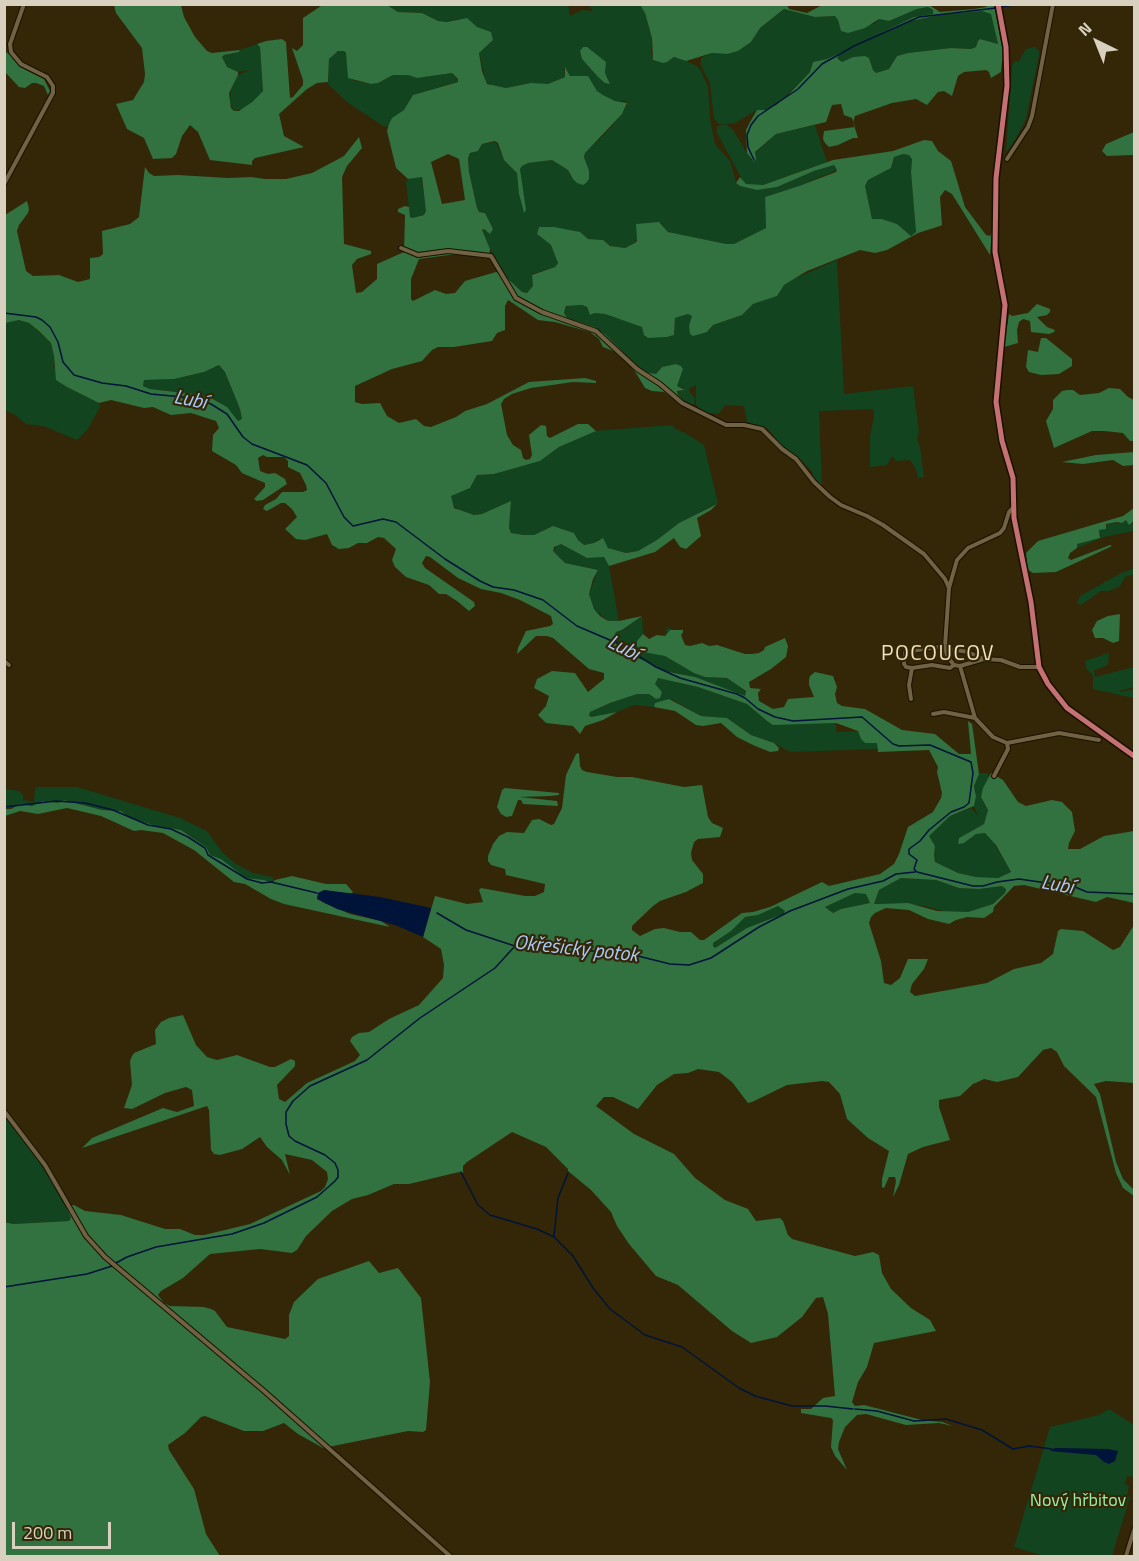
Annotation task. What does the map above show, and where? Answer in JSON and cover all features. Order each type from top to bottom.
[{"type":"main road","points":[[998,4],[1006,47],[1007,86],[996,178],[995,252],[1005,304],[996,402],[1002,441],[1013,478],[1013,508],[1031,602],[1039,667],[1048,684],[1067,708],[1134,756]]},
{"type":"street","points":[[4,184],[53,93],[53,86],[47,78],[21,64],[11,52],[10,44],[24,4]]},
{"type":"street","points":[[1007,159],[1028,127],[1032,116],[1053,4]]},
{"type":"street","points":[[401,248],[418,255],[448,251],[491,256],[516,298],[542,312],[596,331],[637,369],[660,384],[682,403],[726,425],[744,425],[762,429],[796,459],[814,482],[830,497],[841,505],[883,525],[924,554],[945,579],[949,588]]},
{"type":"street","points":[[954,665],[947,656],[945,646],[949,588],[960,555],[968,548],[1000,533],[1013,508]]},
{"type":"street","points":[[945,646],[984,659]]},
{"type":"street","points":[[945,646],[905,652],[904,664],[912,668],[932,665],[950,668],[954,665],[960,666],[984,659],[1001,660],[1020,667],[1039,667]]},
{"type":"street","points":[[960,666],[975,718],[993,737],[1007,743],[1059,733],[1099,740]]},
{"type":"street","points":[[911,699],[909,685],[912,668]]},
{"type":"street","points":[[933,714],[944,712],[975,718]]},
{"type":"street","points":[[994,776],[1008,749],[1007,743]]},
{"type":"street","points":[[4,1111],[45,1165],[86,1236],[105,1257],[273,1398],[450,1557]]},
{"type":"street","points":[[1126,1557],[1134,1530]]},
{"type":"green space","points":[[324,4],[387,5],[398,12],[422,13],[438,21],[447,22],[467,18],[477,27],[491,32],[493,40],[479,53],[487,84],[506,88],[531,83],[548,84],[565,77],[565,67],[570,76],[588,76],[597,91],[615,101],[627,103],[622,114],[585,153],[589,179],[583,185],[573,179],[568,170],[552,160],[522,166],[520,169],[526,210],[524,213],[517,173],[504,160],[498,143],[495,141],[482,144],[478,151],[470,153],[469,172],[477,208],[479,212],[485,213],[493,229],[490,234],[482,230],[490,249],[489,258],[456,254],[419,259],[411,279],[411,299],[413,301],[435,290],[446,294],[455,293],[465,281],[496,272],[504,275],[522,292],[527,293],[533,286],[532,275],[555,267],[558,263],[551,245],[537,234],[539,227],[554,227],[580,232],[588,239],[603,240],[610,246],[625,248],[637,241],[636,224],[659,222],[668,232],[734,244],[766,228],[765,197],[837,170],[834,165],[777,187],[757,190],[736,183],[740,177],[746,184],[763,185],[833,160],[893,151],[924,140],[932,141],[938,151],[951,161],[965,207],[986,235],[990,236],[992,232],[990,255],[952,194],[945,190],[940,197],[942,225],[918,233],[887,250],[875,253],[860,250],[807,271],[784,285],[777,296],[753,304],[742,315],[713,325],[707,332],[693,336],[690,334],[689,326],[692,316],[688,314],[675,318],[674,335],[648,338],[644,335],[642,327],[605,314],[590,315],[587,307],[582,305],[566,306],[564,313],[567,318],[595,327],[644,372],[656,374],[662,367],[676,364],[681,366],[683,369],[677,386],[685,390],[677,391],[683,400],[676,401],[664,392],[645,388],[627,363],[613,351],[603,347],[599,339],[590,332],[555,322],[538,320],[508,300],[505,306],[505,330],[497,333],[492,341],[438,347],[422,361],[392,369],[355,386],[355,402],[380,403],[387,416],[399,423],[416,419],[424,426],[431,427],[465,411],[487,404],[529,382],[585,378],[596,381],[596,383],[573,382],[531,388],[504,399],[501,404],[507,435],[513,445],[521,450],[526,460],[532,455],[529,435],[541,425],[546,426],[547,436],[550,438],[578,424],[588,424],[596,431],[559,447],[540,461],[494,474],[477,475],[470,488],[451,496],[454,508],[474,515],[482,514],[511,501],[509,528],[511,533],[534,535],[553,526],[574,533],[584,545],[603,538],[608,548],[626,553],[638,551],[679,523],[717,504],[697,518],[701,536],[686,549],[680,547],[674,538],[655,552],[609,566],[604,557],[587,558],[561,544],[554,547],[553,551],[565,563],[598,570],[589,594],[594,609],[600,616],[608,621],[619,621],[642,616],[616,632],[614,638],[619,646],[635,657],[664,671],[695,677],[745,696],[746,691],[727,678],[705,677],[694,673],[665,656],[643,652],[637,646],[637,641],[643,634],[649,639],[657,635],[665,636],[670,630],[683,630],[681,635],[685,645],[702,643],[709,646],[717,645],[752,654],[759,653],[765,647],[785,638],[788,646],[786,657],[749,682],[750,688],[761,689],[758,693],[759,701],[773,709],[784,707],[788,699],[814,697],[809,680],[815,672],[833,676],[837,687],[835,694],[837,703],[842,706],[865,709],[902,730],[935,734],[959,754],[971,754],[968,721],[972,724],[979,774],[974,786],[976,796],[974,806],[950,816],[929,836],[935,846],[935,862],[958,873],[998,878],[1011,872],[996,845],[985,833],[976,834],[964,843],[958,844],[959,838],[984,824],[988,810],[981,797],[991,773],[1003,780],[1018,802],[1026,806],[1052,800],[1062,802],[1072,812],[1075,831],[1068,849],[1080,849],[1104,836],[1134,831],[1134,903],[1107,897],[1096,902],[1024,885],[1014,886],[994,907],[993,912],[984,918],[967,917],[949,924],[928,919],[909,910],[886,908],[875,913],[869,923],[881,961],[884,983],[891,985],[900,978],[908,959],[928,959],[924,969],[912,984],[910,992],[915,996],[987,983],[1014,969],[1041,963],[1053,954],[1058,931],[1061,929],[1083,931],[1113,950],[1120,947],[1134,925],[1134,1083],[1106,1081],[1094,1084],[1100,1094],[1116,1162],[1123,1179],[1134,1190],[1134,1196],[1123,1188],[1116,1173],[1096,1097],[1064,1066],[1057,1052],[1051,1048],[1043,1050],[1018,1077],[997,1082],[984,1079],[973,1084],[960,1096],[939,1100],[939,1107],[950,1140],[923,1147],[908,1154],[893,1197],[895,1177],[889,1177],[884,1188],[882,1187],[889,1151],[868,1138],[847,1119],[840,1094],[829,1082],[787,1085],[748,1103],[732,1082],[719,1072],[698,1069],[688,1073],[674,1074],[657,1085],[638,1109],[613,1097],[604,1097],[596,1106],[634,1134],[674,1154],[695,1178],[725,1200],[748,1209],[756,1221],[780,1218],[792,1239],[855,1256],[873,1252],[879,1255],[882,1273],[891,1289],[911,1308],[930,1320],[936,1331],[874,1343],[867,1367],[858,1382],[852,1402],[855,1406],[864,1405],[953,1426],[939,1423],[906,1425],[866,1414],[857,1415],[845,1427],[839,1442],[838,1449],[847,1470],[835,1456],[831,1447],[833,1420],[801,1413],[801,1409],[811,1409],[823,1398],[835,1396],[828,1314],[823,1297],[816,1298],[802,1317],[777,1337],[751,1343],[732,1331],[678,1285],[656,1276],[629,1244],[611,1212],[591,1190],[568,1171],[546,1147],[512,1132],[467,1162],[463,1166],[463,1173],[409,1184],[394,1184],[352,1199],[332,1211],[292,1253],[260,1249],[210,1254],[183,1278],[158,1295],[164,1303],[170,1306],[211,1309],[227,1327],[285,1339],[289,1336],[289,1315],[294,1302],[318,1279],[369,1261],[379,1273],[398,1268],[421,1298],[430,1382],[426,1430],[423,1432],[408,1431],[323,1448],[284,1423],[263,1431],[244,1431],[205,1416],[201,1417],[185,1433],[168,1445],[194,1489],[206,1534],[220,1556],[5,1556],[4,1222],[13,1224],[69,1221],[71,1218],[66,1207],[74,1205],[85,1211],[121,1215],[165,1229],[180,1229],[195,1235],[204,1235],[250,1224],[321,1191],[328,1179],[327,1172],[312,1160],[285,1154],[290,1175],[282,1160],[267,1147],[260,1137],[242,1149],[220,1155],[214,1154],[211,1150],[207,1106],[82,1148],[92,1138],[163,1108],[177,1112],[194,1106],[192,1090],[186,1087],[165,1093],[132,1109],[124,1108],[132,1085],[130,1061],[132,1056],[156,1044],[155,1030],[161,1022],[183,1015],[196,1045],[207,1057],[217,1060],[237,1055],[270,1067],[291,1059],[295,1061],[295,1066],[277,1085],[279,1099],[285,1102],[307,1083],[355,1061],[360,1055],[350,1041],[352,1037],[359,1033],[369,1032],[389,1019],[419,1005],[443,978],[444,965],[441,949],[423,937],[435,896],[467,904],[483,902],[479,890],[481,888],[525,896],[535,896],[544,892],[545,884],[506,875],[505,869],[491,865],[488,856],[499,836],[507,832],[524,833],[532,820],[539,819],[551,825],[554,824],[562,808],[566,775],[576,754],[579,753],[580,766],[587,772],[632,777],[684,787],[702,785],[708,817],[712,823],[723,828],[720,837],[698,839],[694,842],[692,860],[703,874],[703,883],[653,906],[632,926],[632,930],[640,936],[655,929],[664,928],[691,932],[700,940],[704,940],[742,913],[770,907],[822,882],[829,886],[880,874],[894,864],[908,827],[933,812],[942,793],[938,767],[929,750],[878,752],[877,743],[865,743],[858,731],[836,723],[773,725],[747,704],[698,687],[658,678],[655,684],[662,692],[660,698],[656,699],[649,694],[637,694],[590,712],[591,717],[617,712],[585,726],[580,734],[573,726],[546,723],[538,715],[546,706],[549,696],[534,688],[537,679],[552,671],[575,673],[588,692],[604,679],[604,673],[589,669],[553,638],[547,636],[536,636],[517,654],[526,631],[550,626],[553,624],[551,616],[520,600],[481,589],[458,578],[426,556],[422,563],[425,568],[474,602],[475,606],[469,611],[446,594],[439,594],[429,585],[406,577],[395,567],[392,560],[396,549],[384,538],[378,537],[367,543],[358,543],[349,548],[339,549],[332,545],[327,534],[305,540],[296,539],[285,529],[297,517],[292,509],[285,503],[281,503],[267,511],[263,509],[282,492],[307,490],[300,473],[288,467],[288,461],[284,457],[263,455],[258,458],[260,471],[268,474],[275,473],[285,479],[287,484],[263,500],[257,501],[254,499],[265,487],[265,483],[242,473],[236,465],[212,451],[213,435],[219,428],[216,421],[191,413],[171,415],[153,407],[144,408],[111,400],[99,403],[56,380],[51,343],[40,332],[29,323],[19,320],[5,323],[5,215],[27,201],[28,213],[17,231],[26,271],[33,276],[59,275],[78,282],[90,279],[90,258],[103,254],[102,231],[130,224],[139,217],[145,167],[154,176],[286,179],[312,173],[344,156],[359,137],[362,148],[347,166],[342,177],[344,244],[371,251],[371,254],[357,259],[352,265],[356,293],[362,292],[377,279],[377,264],[404,252],[405,215],[398,212],[398,209],[409,207],[412,218],[424,215],[426,211],[422,177],[408,179],[396,168],[387,131],[392,118],[404,110],[413,95],[458,82],[452,73],[417,78],[408,75],[393,75],[371,84],[348,78],[346,53],[338,51],[329,59],[328,82],[317,83],[307,89],[279,114],[284,136],[304,147],[255,158],[252,165],[210,160],[198,132],[190,125],[172,158],[153,159],[144,138],[127,129],[116,104],[133,100],[144,82],[145,74],[142,48],[116,13],[114,5],[181,5],[184,17],[195,37],[207,51],[212,53],[240,50],[222,57],[227,67],[238,72],[229,93],[231,108],[234,111],[239,111],[263,91],[260,47],[257,44],[282,39],[286,42],[290,98],[303,85],[292,48],[297,51],[303,45],[303,18]],"holes":[[[448,154],[459,159],[465,200],[442,204],[431,162]],[[903,154],[909,155],[912,159],[916,232],[911,236],[897,224],[882,219],[872,219],[865,186],[868,180],[891,168],[894,157]],[[219,365],[225,372],[242,419],[238,421],[227,407],[211,398],[143,386],[144,380],[174,379],[204,372]],[[901,878],[936,880],[959,888],[979,889],[1002,886],[1006,889],[1005,893],[993,904],[968,912],[937,911],[908,903],[874,904],[879,890]],[[855,893],[866,894],[870,903],[833,913],[825,907]],[[778,906],[785,911],[783,914],[747,928],[715,948],[713,946],[713,943],[731,931],[745,917],[758,915]]]},
{"type":"green space","points":[[824,4],[929,5],[940,12],[994,5],[1003,52],[1001,72],[991,78],[986,70],[964,72],[958,76],[952,96],[944,91],[938,92],[927,105],[916,99],[892,103],[855,116],[853,121],[852,118],[844,115],[841,104],[832,105],[826,122],[776,134],[755,152],[754,162],[747,153],[746,130],[757,110],[766,110],[776,105],[789,94],[810,72],[813,62],[827,59],[914,17],[933,14],[933,10],[928,7],[917,9],[889,21],[879,19],[865,28],[848,33],[841,31],[835,16],[815,17],[784,9],[760,28],[751,42],[738,51],[727,54],[712,53],[686,61],[674,57],[663,63],[653,60],[652,38],[645,13],[640,5],[787,5],[789,9],[807,13]],"holes":[[[982,11],[991,14],[998,44],[980,39],[976,47],[971,49],[951,48],[908,53],[897,56],[889,69],[876,73],[869,58],[865,56],[853,57],[842,62],[837,58],[852,47],[911,21],[939,15]]]},
{"type":"green space","points":[[387,5],[568,5],[570,16],[582,10],[593,11],[588,5],[640,5],[645,13],[652,38],[651,52],[654,61],[667,62],[673,58],[679,58],[697,66],[701,71],[708,87],[710,119],[715,144],[730,161],[736,183],[757,190],[777,187],[834,165],[837,170],[765,197],[766,228],[734,244],[668,232],[661,223],[625,248],[610,246],[603,240],[537,234],[551,245],[558,262],[555,267],[532,274],[531,290],[527,293],[522,292],[504,275],[483,235],[483,229],[490,234],[491,225],[484,212],[479,212],[477,208],[469,172],[468,155],[480,149],[482,144],[496,142],[504,160],[517,173],[522,211],[520,169],[522,166],[552,160],[568,170],[573,179],[586,162],[584,157],[586,151],[622,114],[627,105],[626,101],[615,101],[603,95],[597,91],[588,76],[570,76],[566,68],[564,69],[565,77],[548,84],[531,83],[506,88],[493,86],[486,82],[479,53],[493,40],[491,35],[458,19],[447,22],[438,21],[422,13],[398,12]],"holes":[[[583,47],[590,49],[606,62],[605,73],[610,84],[598,77],[582,59],[580,53]]]},
{"type":"green space","points":[[928,7],[933,10],[934,14],[914,17],[827,59],[813,62],[810,72],[776,105],[766,110],[757,110],[735,123],[719,124],[714,119],[710,83],[701,66],[701,58],[712,53],[727,54],[738,51],[751,42],[760,28],[784,9],[815,17],[835,16],[839,25],[874,24],[879,19],[889,21],[917,9]]},
{"type":"green space","points":[[982,11],[991,13],[998,44],[980,39],[976,47],[971,49],[951,48],[908,53],[896,57],[889,69],[876,73],[869,58],[853,57],[842,62],[837,58],[852,47],[911,21],[939,15]]},
{"type":"green space","points":[[257,44],[260,47],[263,91],[244,109],[234,111],[230,102],[231,87],[238,75],[249,70],[233,71],[227,67],[222,57]]},
{"type":"green space","points":[[583,47],[587,47],[606,62],[605,73],[610,84],[598,77],[582,59],[580,51]]},
{"type":"green space","points":[[1035,47],[1039,55],[1026,119],[1006,152],[1012,66],[1014,62],[1019,61],[1026,49]]},
{"type":"green space","points":[[341,50],[346,53],[352,80],[371,84],[393,75],[408,75],[417,78],[451,73],[459,81],[413,95],[404,111],[392,119],[388,127],[383,126],[347,102],[328,84],[329,59]]},
{"type":"green space","points":[[5,52],[10,54],[20,67],[44,79],[50,91],[48,95],[44,86],[36,83],[25,88],[19,87],[5,72]]},
{"type":"green space","points":[[726,124],[733,130],[752,161],[755,153],[776,134],[815,125],[827,162],[763,185],[746,184],[717,133],[717,126]]},
{"type":"green space","points":[[855,127],[858,138],[829,147],[823,139],[824,131]]},
{"type":"green space","points":[[1134,132],[1133,155],[1107,156],[1102,151],[1106,144]]},
{"type":"green space","points":[[903,154],[912,158],[916,232],[911,236],[897,224],[882,219],[872,219],[865,186],[868,180],[892,166],[894,157]]},
{"type":"green space","points":[[421,176],[427,211],[424,215],[411,218],[406,182],[410,178]]},
{"type":"green space","points":[[837,260],[844,394],[913,386],[919,432],[917,439],[924,477],[918,478],[916,469],[910,460],[896,461],[892,456],[887,465],[870,467],[873,409],[819,411],[822,486],[816,481],[811,470],[799,458],[782,447],[767,428],[747,422],[744,406],[725,405],[719,414],[708,413],[696,405],[696,385],[689,391],[695,398],[694,404],[687,403],[678,395],[679,390],[684,391],[684,388],[677,386],[683,369],[681,366],[676,364],[662,367],[656,374],[644,372],[606,335],[595,327],[567,318],[564,313],[568,305],[585,306],[591,315],[605,314],[642,327],[646,338],[674,335],[675,318],[688,314],[692,315],[691,320],[709,331],[713,325],[742,315],[753,304],[777,296],[789,281]]},
{"type":"green space","points":[[1037,304],[1050,309],[1047,315],[1037,317],[1047,327],[1055,330],[1054,332],[1049,334],[1031,332],[1030,321],[1023,319],[1019,322],[1017,330],[1018,343],[1004,347],[1009,314],[1012,316],[1028,313]]},
{"type":"green space","points":[[19,320],[29,323],[51,343],[54,367],[67,387],[99,403],[100,407],[88,429],[77,440],[43,426],[26,424],[5,410],[5,323]]},
{"type":"green space","points":[[1041,338],[1046,338],[1072,359],[1072,366],[1059,374],[1041,375],[1029,372],[1026,367],[1028,350],[1038,352]]},
{"type":"green space","points":[[219,365],[225,372],[240,409],[242,419],[238,421],[219,402],[211,398],[143,386],[144,380],[174,379],[204,372]]},
{"type":"green space","points":[[1109,388],[1120,389],[1134,400],[1134,441],[1130,441],[1123,433],[1092,431],[1054,448],[1046,421],[1053,409],[1053,400],[1062,391],[1073,390],[1080,395],[1099,393]]},
{"type":"green space","points":[[672,425],[704,445],[718,503],[679,523],[658,540],[638,551],[626,553],[611,549],[599,539],[594,543],[584,545],[574,533],[553,526],[534,535],[511,533],[509,528],[511,502],[474,515],[452,505],[450,496],[471,487],[477,475],[494,474],[540,461],[559,447],[595,431]]},
{"type":"green space","points":[[1134,452],[1134,465],[1123,466],[1113,460],[1083,464],[1062,462],[1096,455]]},
{"type":"green space","points":[[1134,508],[1134,521],[1129,525],[1126,520],[1122,523],[1106,524],[1106,529],[1099,530],[1100,538],[1077,544],[1077,548],[1070,553],[1068,558],[1071,560],[1112,546],[1056,572],[1033,573],[1028,570],[1026,553],[1038,541],[1123,516]]},
{"type":"green space","points":[[1124,520],[1134,521],[1132,524],[1134,531],[1104,537],[1077,548],[1076,544],[1101,536],[1099,530],[1106,529],[1107,524]]},
{"type":"green space","points":[[558,544],[587,558],[604,557],[609,566],[619,621],[608,621],[594,609],[589,594],[598,570],[565,563],[553,551]]},
{"type":"green space","points":[[1134,569],[1134,574],[1125,577],[1120,586],[1109,591],[1101,591],[1081,605],[1077,603],[1080,596],[1121,573]]},
{"type":"green space","points":[[1120,614],[1119,641],[1113,643],[1103,638],[1095,638],[1092,630],[1097,621]]},
{"type":"green space","points":[[642,616],[645,639],[650,641],[655,635],[660,638],[667,637],[666,627],[679,632],[681,629],[684,630],[679,641],[693,651],[694,646],[722,647],[705,677],[727,678],[747,694],[741,695],[691,676],[664,671],[635,657],[619,646],[614,638],[616,632],[623,630]]},
{"type":"green space","points":[[1109,653],[1108,665],[1094,670],[1095,677],[1134,667],[1134,687],[1119,691],[1134,689],[1134,698],[1093,689],[1093,676],[1086,668],[1085,661]]},
{"type":"green space","points":[[658,678],[698,687],[747,704],[773,724],[836,723],[836,732],[858,731],[861,739],[877,743],[878,746],[876,749],[790,752],[774,743],[751,735],[727,718],[701,716],[671,699],[656,703],[654,707],[634,705],[617,712],[591,717],[589,715],[590,712],[610,703],[637,694],[649,694],[656,698],[655,684]]},
{"type":"green space","points":[[669,699],[701,716],[727,718],[751,735],[774,743],[779,748],[778,751],[770,752],[753,745],[737,737],[721,723],[696,725],[675,711],[654,707],[655,703]]},
{"type":"green space","points":[[979,773],[987,773],[989,777],[981,797],[988,810],[984,824],[959,838],[964,843],[976,834],[985,833],[991,838],[1011,872],[998,878],[958,873],[935,862],[935,846],[928,836],[950,816],[971,808],[979,817],[973,805],[976,792],[974,786]]},
{"type":"green space","points":[[38,787],[77,787],[180,818],[207,831],[222,852],[236,864],[253,873],[272,877],[275,882],[246,878],[221,859],[210,855],[194,838],[181,830],[130,818],[121,811],[102,810],[65,800],[58,803],[39,802],[32,806],[26,804],[5,809],[5,789],[19,791],[23,795],[23,800],[34,802],[35,789]]},
{"type":"green space","points":[[505,788],[559,793],[559,795],[550,796],[520,797],[557,801],[558,806],[523,804],[521,800],[518,800],[512,816],[506,817],[497,807],[502,790]]},
{"type":"green space","points":[[64,800],[102,810],[121,811],[130,818],[181,830],[206,847],[210,855],[221,859],[246,878],[273,883],[275,880],[292,876],[326,884],[346,884],[353,892],[349,895],[324,890],[322,902],[350,914],[381,921],[390,927],[284,904],[271,899],[245,884],[234,882],[194,850],[163,833],[134,831],[101,816],[67,808],[38,814],[20,811],[5,816],[4,809],[11,809],[20,804],[32,806],[43,801],[58,803]]},
{"type":"green space","points":[[901,878],[936,880],[959,888],[979,889],[1002,886],[1006,888],[1005,893],[993,904],[968,912],[950,913],[925,906],[897,903],[874,904],[879,890]]},
{"type":"green space","points":[[855,893],[866,894],[871,903],[841,909],[833,913],[825,907]]},
{"type":"green space","points":[[778,906],[785,911],[783,914],[753,926],[715,948],[713,946],[713,943],[731,931],[745,917],[758,915]]},
{"type":"green space","points":[[4,1116],[41,1164],[72,1218],[69,1221],[13,1224],[5,1222]]},
{"type":"green space","name":"Nový hřbitov","points":[[1109,1409],[1134,1425],[1134,1477],[1127,1476],[1125,1484],[1129,1486],[1127,1496],[1130,1497],[1112,1556],[1044,1556],[1014,1547],[1050,1427],[1099,1415]]},
{"type":"water","points":[[324,890],[380,897],[431,908],[423,937],[395,925],[337,909],[317,899],[318,893]]},
{"type":"water","points":[[1055,1448],[1118,1451],[1115,1461],[1109,1464],[1096,1455],[1050,1451]]},
{"type":"waterway","points":[[1001,7],[1022,4]]},
{"type":"waterway","points":[[754,160],[748,147],[747,135],[751,125],[758,116],[798,89],[822,64],[854,46],[919,17],[996,8]]},
{"type":"waterway","name":"Lubí","points":[[4,313],[36,317],[50,327],[58,342],[63,362],[74,375],[151,394],[193,398],[211,404],[227,414],[243,437],[252,444],[307,465],[326,483],[344,517],[353,526],[383,519],[396,522],[445,559],[480,581],[493,587],[514,590],[543,600],[577,626],[619,644],[656,667],[680,678],[737,694],[758,709],[775,717],[793,721],[862,717],[893,744],[899,746],[930,745],[971,762],[973,773],[969,803],[951,812],[909,849],[909,854],[917,860],[914,869],[917,872],[973,886],[1019,879],[1075,887],[1087,892],[1134,894]]},
{"type":"waterway","name":"Okřešický potok","points":[[4,807],[56,801],[85,803],[113,810],[148,825],[171,829],[188,837],[205,848],[208,855],[247,879],[317,893]]},
{"type":"waterway","name":"Okřešický potok","points":[[437,913],[466,930],[524,949],[568,952],[614,950],[670,964],[689,965],[711,958],[759,927],[790,911],[848,889],[883,881],[896,874],[915,872]]},
{"type":"waterway","points":[[116,1263],[156,1247],[232,1234],[264,1223],[317,1197],[335,1181],[338,1177],[338,1170],[335,1163],[325,1155],[289,1136],[286,1112],[293,1101],[310,1086],[367,1060],[420,1018],[495,968],[515,946]]},
{"type":"waterway","points":[[461,1172],[478,1205],[490,1215],[537,1229],[554,1237],[573,1256],[593,1288],[610,1309],[645,1335],[682,1347],[739,1388],[755,1396],[792,1406],[853,1409]]},
{"type":"waterway","points":[[554,1236],[558,1198],[568,1173]]},
{"type":"waterway","points":[[4,1287],[87,1274],[112,1266]]},
{"type":"waterway","points":[[855,1409],[877,1411],[914,1421],[946,1419],[982,1430],[1013,1449],[1029,1446],[1052,1449]]},
{"type":"district","name":"POCOUCOV","points":[[938,655]]}]
